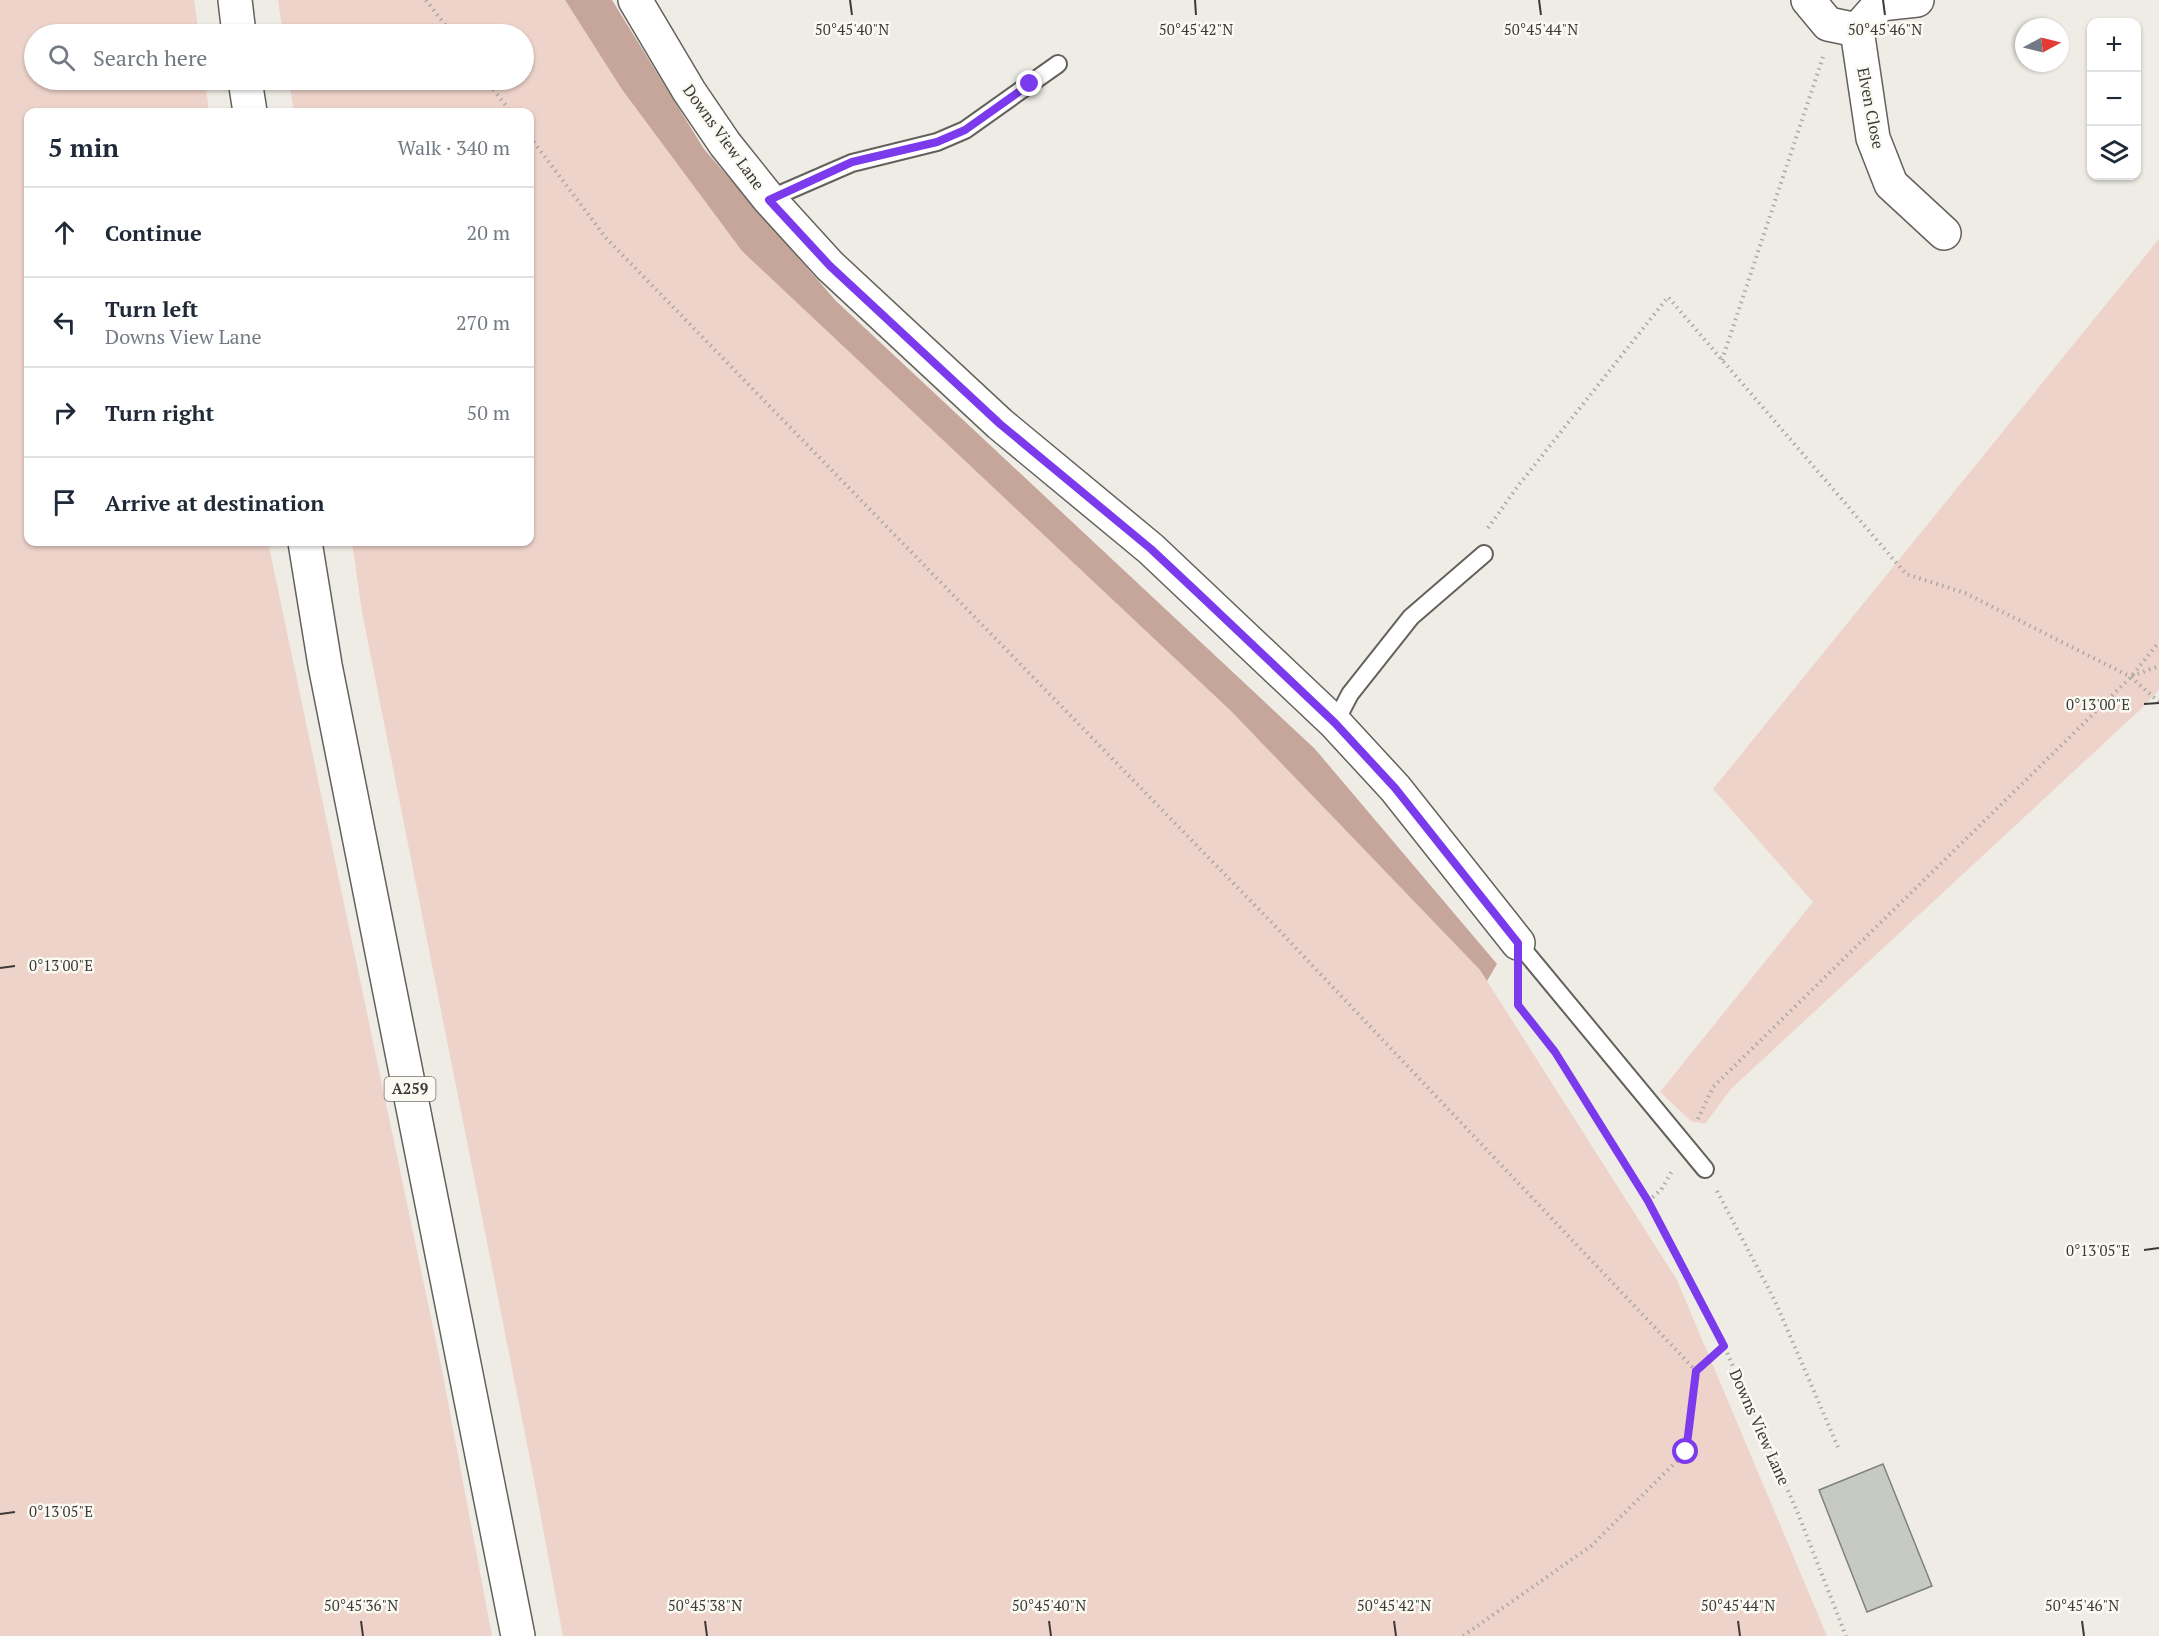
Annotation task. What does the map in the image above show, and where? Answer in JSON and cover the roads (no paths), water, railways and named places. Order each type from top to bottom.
[{"type":"street","points":[[234,0],[238,24]]},
{"type":"street","name":"Downs View Lane","points":[[635,0],[695,100],[725,144],[769,200],[830,266],[1000,424],[1151,549],[1335,723],[1395,788],[1518,943]]},
{"type":"street","points":[[1808,0],[1828,24],[1845,28],[1879,2],[1917,0]]},
{"type":"street","name":"Elven Close","points":[[1845,28],[1873,138],[1891,184],[1944,233]]},
{"type":"street","points":[[247,90],[250,108]]},
{"type":"street","name":"A259","points":[[306,546],[325,665],[518,1636]]},
{"type":"lane","points":[[769,200],[852,162],[937,142],[965,130],[1058,64]]},
{"type":"lane","points":[[1335,723],[1350,694],[1411,616],[1484,554]]},
{"type":"lane","name":"Downs View Lane","points":[[1518,943],[1705,1169]]}]
